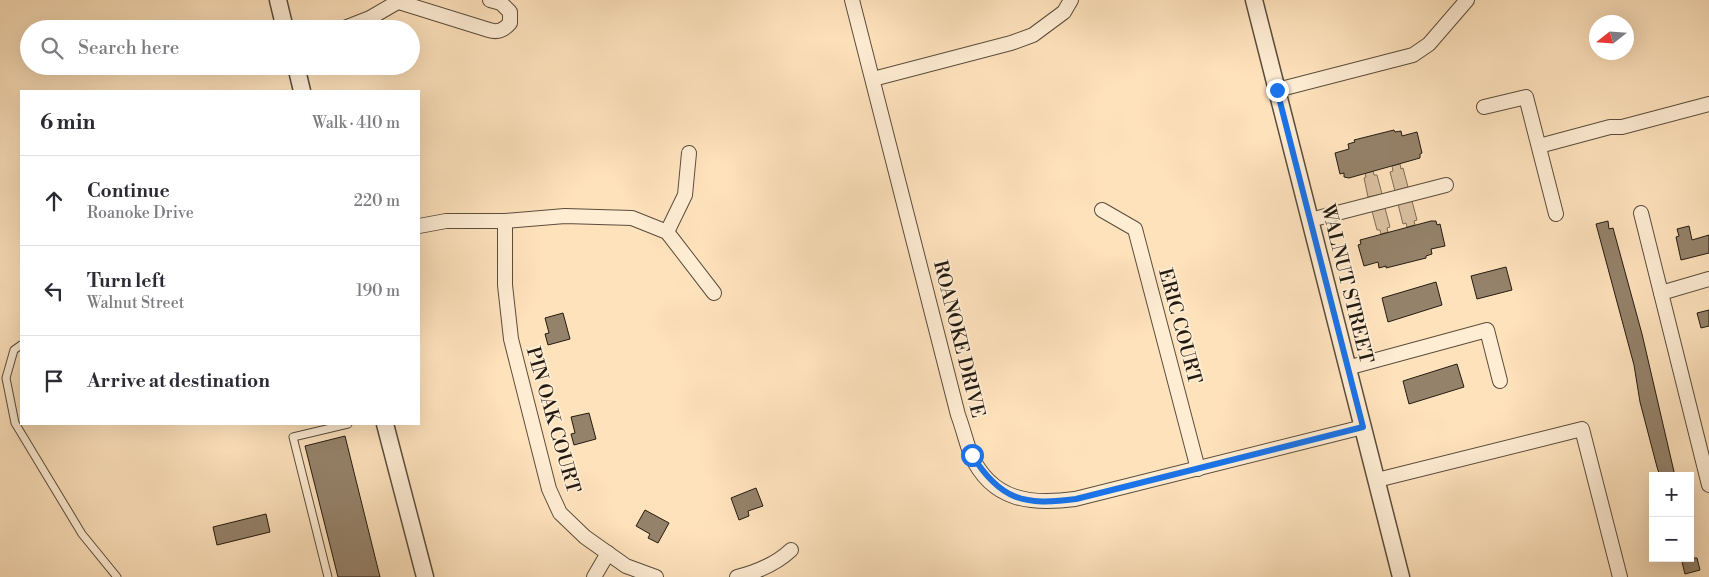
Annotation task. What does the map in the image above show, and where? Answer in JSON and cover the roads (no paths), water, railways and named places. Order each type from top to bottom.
[{"type":"street","points":[[278,0],[284,20]]},
{"type":"street","points":[[365,20],[400,1],[495,32],[505,29],[510,23],[510,12],[501,4],[490,0]]},
{"type":"street","name":"ROANOKE DRIVE","points":[[852,0],[958,415],[972,455],[991,482],[1010,495],[1026,500],[1046,503],[1076,499],[1363,427]]},
{"type":"street","points":[[873,79],[1011,44],[1033,36],[1064,12],[1071,0]]},
{"type":"street","name":"WALNUT STREET","points":[[1254,0],[1401,577]]},
{"type":"street","points":[[1277,90],[1413,55],[1429,44],[1467,0]]},
{"type":"street","points":[[298,75],[302,90]]},
{"type":"street","points":[[1484,107],[1526,97],[1556,214]]},
{"type":"street","points":[[1539,146],[1709,104]]},
{"type":"street","points":[[667,232],[685,195],[690,153]]},
{"type":"street","points":[[1310,220],[1446,185]]},
{"type":"street","name":"ERIC COURT","points":[[1102,210],[1135,229],[1198,469]]},
{"type":"street","points":[[1641,213],[1709,485]]},
{"type":"street","points":[[420,226],[446,221],[505,221],[565,216],[632,218],[667,232],[714,293]]},
{"type":"street","name":"PIN OAK COURT","points":[[505,221],[505,285],[511,339],[549,489],[560,513],[585,537],[626,566],[656,577]]},
{"type":"street","points":[[1662,293],[1709,279]]},
{"type":"street","points":[[1347,368],[1487,330],[1500,381]]},
{"type":"street","points":[[385,425],[425,577]]},
{"type":"street","points":[[1377,480],[1582,429],[1620,577]]},
{"type":"street","points":[[737,577],[749,574],[781,560],[791,550]]},
{"type":"street","points":[[594,577],[608,553]]},
{"type":"lane","points":[[20,346],[14,350],[6,378],[15,423],[82,534],[117,577]]},
{"type":"lane","points":[[328,577],[293,437],[344,425]]}]
